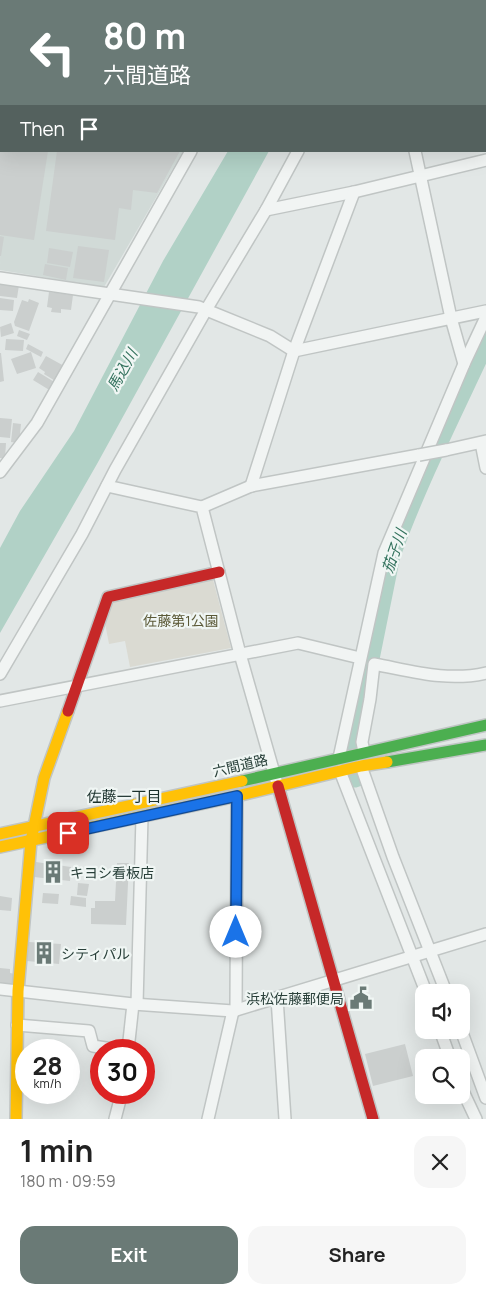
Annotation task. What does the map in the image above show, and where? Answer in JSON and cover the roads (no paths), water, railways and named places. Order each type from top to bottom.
[{"type":"street","points":[[0,472],[38,424],[114,296],[190,152]]},
{"type":"street","points":[[0,674],[82,534],[202,308],[266,210],[297,152]]},
{"type":"street","points":[[414,152],[451,318],[464,364]]},
{"type":"street","points":[[266,210],[354,192],[486,160]]},
{"type":"street","points":[[251,486],[294,351],[354,192]]},
{"type":"street","points":[[0,278],[202,308],[270,336],[294,351],[486,311]]},
{"type":"street","points":[[339,758],[384,553],[464,364],[486,317]]},
{"type":"street","points":[[107,486],[202,507],[251,486],[483,442],[486,468]]},
{"type":"street","points":[[202,507],[240,654],[373,1119]]},
{"type":"street","points":[[16,1119],[18,991],[31,840],[44,778],[108,597],[219,572]]},
{"type":"street","points":[[0,701],[298,643],[360,658]]},
{"type":"street","points":[[363,753],[362,742],[374,664],[438,676],[468,677],[486,673]]},
{"type":"street","name":"六間道路","points":[[0,834],[486,725]]},
{"type":"street","points":[[0,847],[237,796],[361,766],[486,745]]},
{"type":"street","points":[[361,766],[393,857],[443,984]]},
{"type":"street","points":[[340,771],[423,984]]},
{"type":"street","points":[[208,1119],[234,1011],[237,796]]},
{"type":"street","points":[[130,1039],[135,1004],[142,817]]},
{"type":"street","points":[[0,989],[135,1004],[234,1011],[486,934]]},
{"type":"street","points":[[278,998],[285,1119]]},
{"type":"street","points":[[17,1025],[89,1031],[91,1039]]},
{"type":"street","points":[[464,1039],[486,1098]]},
{"type":"street","points":[[115,1119],[119,1104]]},
{"type":"street","points":[[470,1104],[477,1119],[486,1117]]},
{"type":"water","name":"馬込川","points":[[227,152],[268,152],[97,464],[0,633],[0,548],[20,511],[74,431],[163,261]]},
{"type":"waterway","name":"茄子川","points":[[355,777],[351,758],[353,738],[390,555],[424,473],[486,339]]},
{"type":"place","name":"キヨシ看板店","points":[[53,872]]},
{"type":"place","name":"シティパル","points":[[44,953]]},
{"type":"place","name":"浜松佐藤郵便局","points":[[361,998]]},
{"type":"district","name":"佐藤一丁目","points":[[124,796]]},
{"type":"park label","name":"佐藤第1公園","points":[[181,620]]}]
